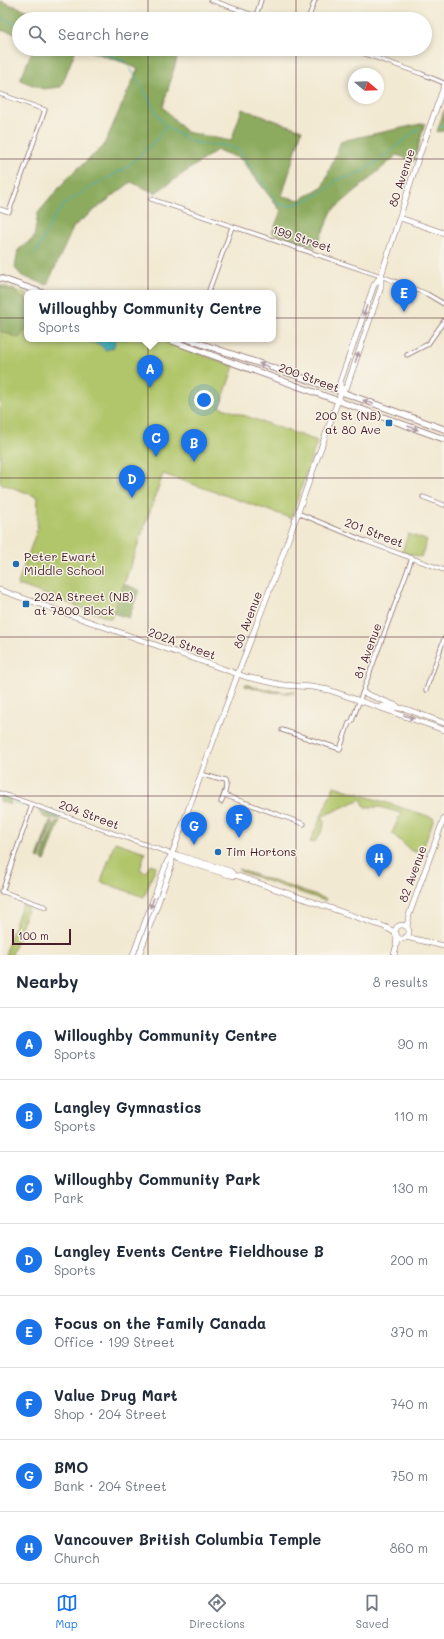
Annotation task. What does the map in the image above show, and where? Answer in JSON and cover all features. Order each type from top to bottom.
[{"type":"main road","name":"80 Avenue","points":[[133,955],[167,862],[172,854],[237,674],[277,572],[340,392],[347,386],[381,288],[381,276],[444,85]]},
{"type":"main road","points":[[400,218],[444,233]]},
{"type":"main road","points":[[0,278],[35,290]]},
{"type":"main road","name":"200 Street","points":[[174,342],[444,439]]},
{"type":"main road","name":"200 Street","points":[[196,342],[444,429]]},
{"type":"main road","name":"202A Street","points":[[0,590],[237,674],[278,684],[321,688],[374,705]]},
{"type":"main road","points":[[364,693],[444,723]]},
{"type":"main road","points":[[374,705],[406,709]]},
{"type":"main road","points":[[374,705],[444,730]]},
{"type":"main road","name":"82 Avenue","points":[[404,938],[408,929],[409,915],[444,818]]},
{"type":"main road","name":"80 Avenue","points":[[139,955],[172,864],[172,854]]},
{"type":"main road","name":"204 Street","points":[[172,854],[179,859],[204,868],[229,875],[233,874],[398,930]]},
{"type":"main road","name":"82 Avenue","points":[[398,930],[409,915]]},
{"type":"main road","points":[[398,930],[408,929],[444,946]]},
{"type":"main road","points":[[398,930],[404,938],[435,943]]},
{"type":"main road","points":[[394,955],[398,930]]},
{"type":"main road","points":[[396,947],[404,938]]},
{"type":"street","points":[[212,0],[245,12]]},
{"type":"street","points":[[257,12],[261,0]]},
{"type":"street","points":[[311,12],[315,0]]},
{"type":"street","points":[[371,56],[422,74],[444,85]]},
{"type":"street","points":[[0,94],[45,110],[9,212],[0,209]]},
{"type":"street","name":"199 Street","points":[[152,199],[381,276],[427,294],[444,304]]},
{"type":"street","points":[[209,290],[232,227]]},
{"type":"street","points":[[407,354],[428,344],[444,321]]},
{"type":"street","points":[[423,497],[444,505]]},
{"type":"street","name":"201 Street","points":[[298,513],[365,541],[444,570]]},
{"type":"street","name":"81 Avenue","points":[[282,730],[340,749],[349,723],[352,721],[361,701],[412,558]]},
{"type":"street","points":[[426,690],[444,639]]},
{"type":"street","points":[[201,774],[225,781],[226,789],[221,802]]},
{"type":"street","name":"204 Street","points":[[0,793],[172,854]]},
{"type":"street","points":[[224,795],[304,824]]},
{"type":"street","points":[[32,805],[1,891],[46,907]]},
{"type":"green space","points":[[0,1],[32,12],[12,12],[12,33],[0,30]]},
{"type":"green space","points":[[30,56],[73,56],[61,87],[43,89],[20,80]]},
{"type":"green space","points":[[104,56],[178,56],[163,107],[186,132],[231,141],[242,109],[302,130],[282,196],[300,200],[323,186],[341,141],[425,123],[414,161],[397,155],[332,211],[316,247],[272,233],[281,211],[241,159],[217,150],[155,193],[131,182],[74,226],[47,285],[22,276],[15,268],[18,250],[34,238],[38,213],[70,175],[103,147],[138,69]]},
{"type":"green space","points":[[444,110],[444,131],[437,132]]},
{"type":"green space","points":[[0,285],[24,293],[24,342],[165,342],[234,366],[220,407],[317,441],[291,518],[163,474],[111,619],[22,586],[17,586],[37,530],[38,497],[0,483]]},
{"type":"green space","points":[[0,287],[18,293],[18,296],[24,299],[24,332],[19,338],[0,331]]},
{"type":"green space","points":[[408,534],[427,540],[421,557],[402,552]]},
{"type":"green space","points":[[124,584],[139,590],[129,618],[113,613]]},
{"type":"green space","points":[[245,684],[256,688],[258,687],[258,689],[284,693],[270,692],[245,686]]},
{"type":"green space","points":[[294,691],[294,693],[286,692]]},
{"type":"green space","points":[[334,786],[434,818],[421,854],[410,850],[392,833],[401,813],[380,807],[365,807],[361,799],[323,816],[324,824],[319,836],[314,843],[310,842]]},
{"type":"green space","points":[[0,795],[11,799],[10,805],[0,801]]},
{"type":"green space","points":[[38,809],[61,818],[57,819],[44,817]]},
{"type":"green space","points":[[50,821],[52,821],[52,825],[40,859],[37,858]]},
{"type":"green space","points":[[60,821],[45,861],[42,860],[55,822]]},
{"type":"green space","points":[[115,842],[145,852],[140,870],[146,872],[150,864],[156,866],[144,897],[101,882]]},
{"type":"green space","points":[[238,869],[326,899],[325,901],[241,872]]},
{"type":"green space","points":[[22,905],[28,907],[12,954],[14,955],[6,955],[7,947]]},
{"type":"water","points":[[91,342],[115,342],[113,348],[105,350],[99,344]]},
{"type":"waterway","points":[[0,18],[12,22]]},
{"type":"waterway","points":[[111,56],[126,61],[162,122],[171,130],[193,142],[208,145],[223,145],[238,150],[278,203],[283,205],[303,202],[324,191],[337,180],[350,177],[370,166],[419,128]]},
{"type":"waterway","points":[[35,255],[54,217],[64,205],[88,188],[125,169],[155,141],[166,126]]},
{"type":"waterway","points":[[438,127],[444,126]]},
{"type":"waterway","points":[[0,798],[10,802]]},
{"type":"waterway","points":[[14,803],[22,806]]},
{"type":"waterway","points":[[40,812],[59,818]]},
{"type":"place","name":"Focus on the Family Canada","points":[[404,312]]},
{"type":"place","name":"Willoughby Community Centre","points":[[150,388]]},
{"type":"place","name":"200 St (NB) at 80 Ave","points":[[389,423]]},
{"type":"place","name":"Willoughby Community Park","points":[[156,457]]},
{"type":"place","name":"Langley Gymnastics","points":[[194,462]]},
{"type":"place","name":"Langley Events Centre Fieldhouse B","points":[[132,498]]},
{"type":"place","name":"Peter Ewart Middle School","points":[[16,564]]},
{"type":"place","name":"202A Street (NB) at 7800 Block","points":[[26,604]]},
{"type":"place","name":"Value Drug Mart","points":[[239,838]]},
{"type":"place","name":"BMO","points":[[194,845]]},
{"type":"place","name":"Tim Hortons","points":[[218,852]]},
{"type":"place","name":"Vancouver British Columbia Temple","points":[[379,877]]}]
